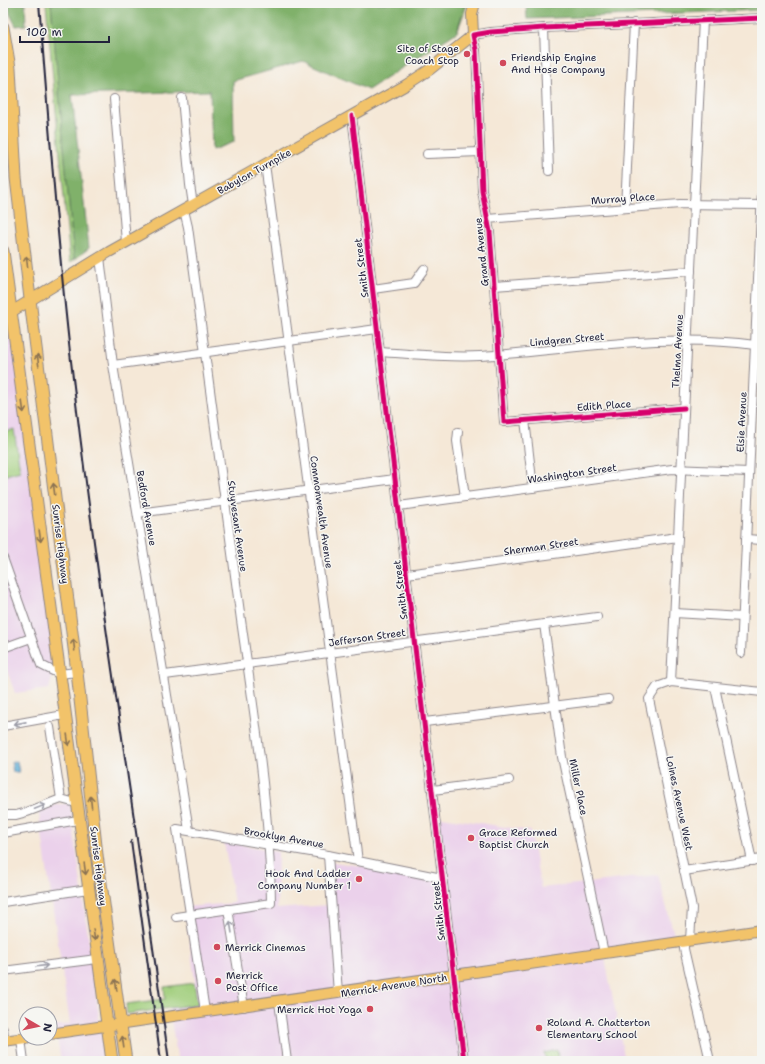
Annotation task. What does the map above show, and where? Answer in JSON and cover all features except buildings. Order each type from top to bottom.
[{"type":"highway","name":"Sunrise Highway","points":[[3,27],[10,68],[16,178],[77,672],[97,855],[126,1061]]},
{"type":"highway","points":[[3,96],[13,123]]},
{"type":"highway","name":"Sunrise Highway","points":[[3,251],[7,315],[59,674],[112,1061]]},
{"type":"main road","points":[[473,36],[472,14],[475,3]]},
{"type":"main road","name":"Babylon Turnpike","points":[[7,315],[100,257],[352,116],[430,70],[473,36]]},
{"type":"main road","name":"Merrick Avenue North","points":[[58,1033],[205,1011],[279,1002],[762,930]]},
{"type":"main road","points":[[4,1041],[18,1039]]},
{"type":"street","points":[[473,36],[491,32],[544,28],[762,18]]},
{"type":"street","name":"Thelma Avenue","points":[[670,682],[675,613],[703,20]]},
{"type":"street","points":[[625,208],[634,23]]},
{"type":"street","points":[[544,28],[549,171]]},
{"type":"street","name":"Grand Avenue","points":[[473,36],[476,50],[482,191],[490,232],[504,422],[525,420]]},
{"type":"street","points":[[182,98],[193,205]]},
{"type":"street","points":[[114,99],[126,242]]},
{"type":"street","name":"Smith Street","points":[[352,116],[464,1061]]},
{"type":"street","points":[[426,154],[480,152]]},
{"type":"street","name":"Commonwealth Avenue","points":[[265,164],[358,861]]},
{"type":"street","name":"Elsie Avenue","points":[[741,653],[762,191]]},
{"type":"street","name":"Murray Place","points":[[487,219],[694,204],[761,205]]},
{"type":"street","name":"Stuyvesant Avenue","points":[[184,210],[188,227],[247,664],[269,845],[271,903],[228,909]]},
{"type":"street","name":"Bedford Avenue","points":[[100,257],[112,365],[138,513],[189,830]]},
{"type":"street","points":[[372,289],[414,282],[424,269]]},
{"type":"street","points":[[494,286],[690,271]]},
{"type":"street","points":[[112,365],[377,329]]},
{"type":"street","name":"Lindgren Street","points":[[380,352],[478,356],[673,340],[755,345]]},
{"type":"street","name":"Edith Place","points":[[525,420],[684,408]]},
{"type":"street","points":[[525,420],[533,488]]},
{"type":"street","points":[[458,432],[465,497]]},
{"type":"street","name":"Washington Street","points":[[399,506],[681,469],[749,472]]},
{"type":"street","points":[[138,513],[395,479]]},
{"type":"street","name":"Sherman Street","points":[[407,574],[678,537]]},
{"type":"street","points":[[746,539],[762,540]]},
{"type":"street","points":[[3,558],[6,574],[41,666],[59,674],[77,672]]},
{"type":"street","points":[[675,613],[742,617]]},
{"type":"street","name":"Jefferson Street","points":[[164,675],[597,617]]},
{"type":"street","name":"Miller Place","points":[[544,624],[562,757],[604,953]]},
{"type":"street","points":[[3,648],[31,638]]},
{"type":"street","points":[[670,682],[762,692]]},
{"type":"street","name":"Loines Avenue West","points":[[670,682],[657,687],[651,694],[649,704],[692,908],[687,941],[684,949],[710,1061]]},
{"type":"street","points":[[715,687],[752,861]]},
{"type":"street","points":[[424,722],[608,699]]},
{"type":"street","points":[[3,726],[64,715]]},
{"type":"street","points":[[50,726],[61,799]]},
{"type":"street","points":[[433,790],[509,780]]},
{"type":"street","points":[[3,815],[16,815],[27,812],[61,799],[76,803]]},
{"type":"street","points":[[3,833],[78,820]]},
{"type":"street","points":[[189,830],[177,829],[205,1011]]},
{"type":"street","name":"Brooklyn Avenue","points":[[189,830],[443,877]]},
{"type":"street","points":[[328,855],[338,993]]},
{"type":"street","points":[[684,871],[762,859]]},
{"type":"street","points":[[3,902],[88,889]]},
{"type":"street","points":[[176,917],[228,909],[244,1007]]},
{"type":"street","points":[[3,971],[98,959]]},
{"type":"street","points":[[279,1002],[287,1061]]},
{"type":"street","points":[[3,1029],[4,1041]]},
{"type":"street","points":[[23,1046],[24,1061]]},
{"type":"shaded area","points":[[3,264],[56,665],[49,689],[15,693],[3,660],[3,576],[8,574],[3,560]]},
{"type":"shaded area","points":[[70,803],[105,1061],[61,1061],[58,1044],[58,1026],[70,1024],[38,808]]},
{"type":"shaded area","points":[[436,816],[530,831],[541,888],[658,875],[676,942],[604,953],[625,1061],[178,1061],[169,1008],[198,1004],[185,907],[234,903],[224,841],[278,852],[277,909],[329,905],[325,861],[443,877]]},
{"type":"green space","points":[[8,3],[25,3],[26,25],[16,26],[10,14]]},
{"type":"green space","points":[[46,3],[51,3],[74,260],[70,262]]},
{"type":"green space","points":[[51,3],[465,3],[457,32],[368,90],[303,61],[233,81],[234,142],[212,150],[210,91],[72,95],[89,248],[74,260]]},
{"type":"green space","points":[[465,3],[468,3],[457,32]]},
{"type":"green space","points":[[526,3],[762,3],[762,10],[527,19]]},
{"type":"green space","points":[[14,429],[20,471],[3,476],[3,433]]},
{"type":"green space","points":[[194,983],[198,1004],[127,1014],[126,1004],[165,999],[164,987]]},
{"type":"green space","points":[[557,1050],[559,1061],[546,1061],[544,1053]]},
{"type":"water","points":[[17,761],[19,772],[13,772],[11,762]]},
{"type":"railway","points":[[39,3],[71,361],[105,624],[169,1061]]},
{"type":"railway","points":[[131,841],[161,1061]]},
{"type":"cycle path","points":[[684,408],[504,422],[490,232],[482,191],[476,50],[473,35],[491,32],[544,28],[762,18]]},
{"type":"cycle path","points":[[352,116],[464,1061]]},
{"type":"place","name":"Site of Stage Coach Stop","points":[[467,54]]},
{"type":"place","name":"Friendship Engine And Hose Company","points":[[503,63]]},
{"type":"place","name":"Grace Reformed Baptist Church","points":[[471,838]]},
{"type":"place","name":"Hook And Ladder Company Number 1","points":[[359,879]]},
{"type":"place","name":"Merrick Cinemas","points":[[217,947]]},
{"type":"place","name":"Merrick Post Office","points":[[218,981]]},
{"type":"place","name":"Merrick Hot Yoga","points":[[370,1009]]},
{"type":"place","name":"Roland A. Chatterton Elementary School","points":[[539,1028]]}]
